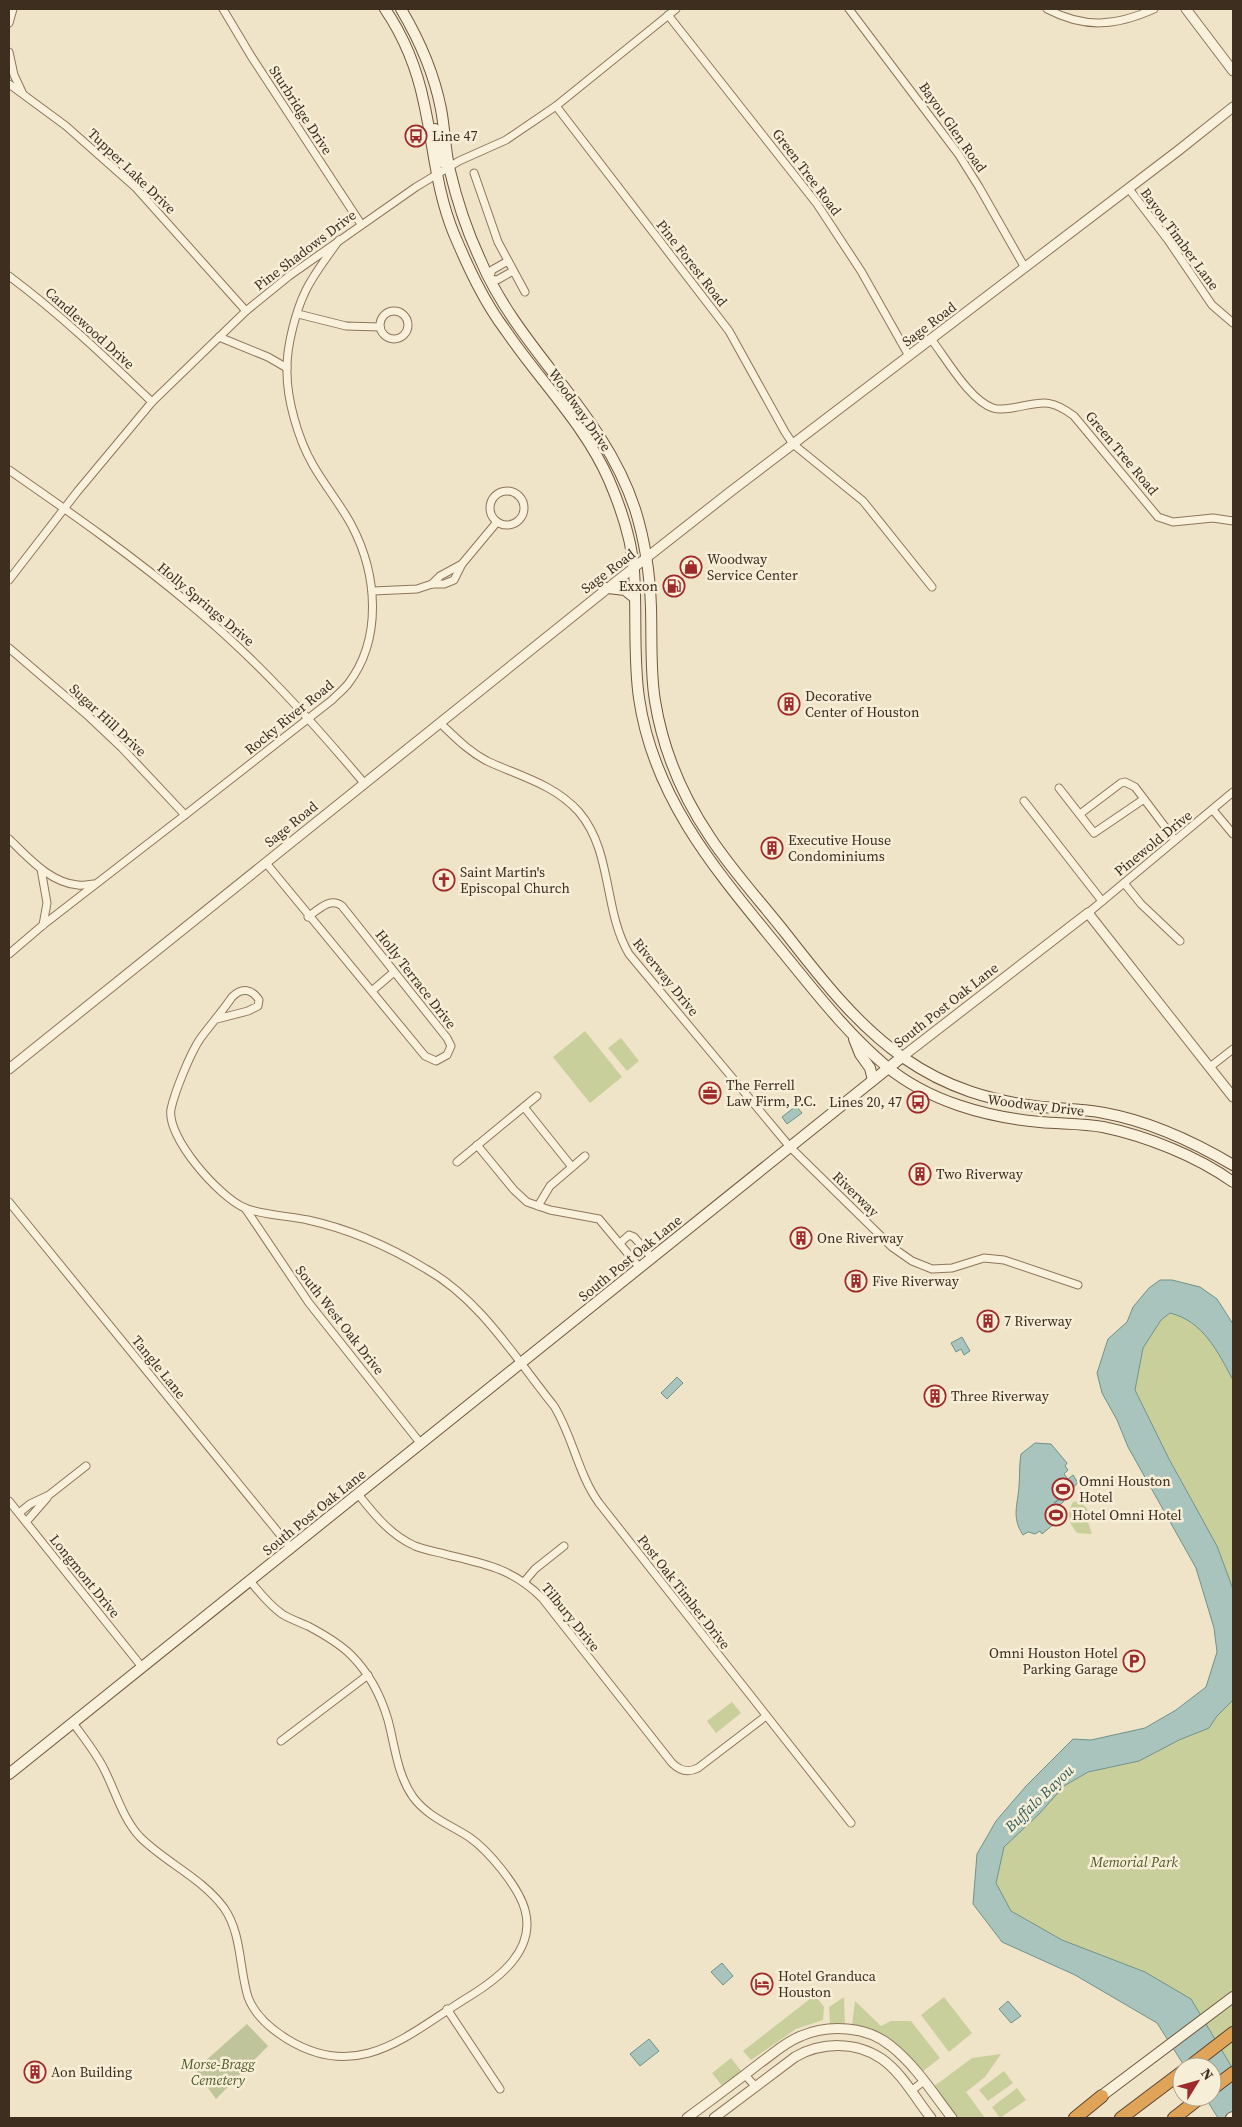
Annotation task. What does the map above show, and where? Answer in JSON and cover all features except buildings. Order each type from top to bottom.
[{"type":"highway","points":[[1202,2057],[1233,2032]]},
{"type":"highway","points":[[1222,2081],[1233,2073]]},
{"type":"highway","points":[[1121,2118],[1172,2080]]},
{"type":"highway","points":[[1074,2118],[1102,2096]]},
{"type":"highway","points":[[1176,2117],[1188,2107]]},
{"type":"main road","name":"Woodway Drive","points":[[385,9],[406,45],[424,103],[436,174],[454,232],[478,285],[504,329],[596,454],[610,483],[623,520],[634,568],[636,598],[635,654],[639,699],[649,746],[664,786],[698,844],[788,959],[853,1035],[888,1068],[929,1093],[981,1113],[1101,1127],[1157,1142],[1233,1182]]},
{"type":"main road","name":"Woodway Drive","points":[[401,9],[420,41],[436,85],[449,166],[467,226],[480,261],[520,329],[607,446],[617,464],[634,507],[647,558],[654,700],[665,743],[679,780],[709,836],[798,950],[866,1028],[902,1057],[941,1081],[986,1097],[1104,1113],[1161,1130],[1204,1148],[1233,1165]]},
{"type":"main road","points":[[427,122],[435,130],[442,162],[449,166]]},
{"type":"main road","points":[[478,285],[490,279]]},
{"type":"main road","points":[[543,381],[553,372]]},
{"type":"main road","points":[[596,454],[607,446]]},
{"type":"main road","points":[[608,588],[626,590],[636,598]]},
{"type":"main road","points":[[698,844],[709,836]]},
{"type":"main road","points":[[788,959],[798,950]]},
{"type":"main road","points":[[853,1035],[860,1054],[870,1068],[873,1080]]},
{"type":"main road","name":"South Post Oak Lane","points":[[9,1773],[902,1057]]},
{"type":"main road","points":[[1055,1123],[1057,1108]]},
{"type":"main road","points":[[1157,1142],[1161,1130]]},
{"type":"main road","points":[[1070,2118],[1140,2069],[1233,1997]]},
{"type":"street","points":[[9,23],[13,9]]},
{"type":"street","name":"Sturbridge Drive","points":[[224,9],[251,56],[361,224]]},
{"type":"street","name":"Pine Shadows Drive","points":[[9,580],[64,509],[152,402],[246,311],[289,276],[361,224],[436,174],[449,166],[506,140],[556,106],[676,9]]},
{"type":"street","name":"Bayou Glen Road","points":[[849,9],[959,155],[1024,268]]},
{"type":"street","points":[[1047,9],[1079,22],[1102,23],[1131,19],[1154,9]]},
{"type":"street","points":[[1186,9],[1233,71]]},
{"type":"street","name":"Green Tree Road","points":[[668,15],[817,204],[856,263],[909,356]]},
{"type":"street","points":[[9,52],[14,75],[22,92]]},
{"type":"street","name":"Tupper Lake Drive","points":[[9,84],[22,92],[86,143],[136,188],[246,311]]},
{"type":"street","name":"Pine Forest Road","points":[[556,106],[728,331],[793,444],[863,501],[932,587]]},
{"type":"street","name":"Sage Road","points":[[9,1069],[608,588],[793,444],[1129,189],[1233,107]]},
{"type":"street","points":[[474,173],[489,220],[525,292]]},
{"type":"street","name":"Bayou Timber Lane","points":[[1129,189],[1168,240],[1212,305],[1233,323]]},
{"type":"street","name":"Rocky River Road","points":[[9,954],[42,925],[309,718],[348,684],[358,667],[372,626],[373,592],[371,578],[352,525],[312,464],[299,435],[292,408],[287,368],[290,342],[305,291],[339,240]]},
{"type":"street","points":[[508,260],[492,270],[490,279],[497,280],[513,271]]},
{"type":"street","name":"Candlewood Drive","points":[[9,276],[45,303],[152,402]]},
{"type":"street","points":[[389,312],[399,312],[406,317],[408,322],[404,335],[396,339],[384,335],[380,327],[382,318],[389,312]]},
{"type":"street","points":[[298,314],[346,326],[380,327]]},
{"type":"street","points":[[219,337],[268,357],[287,368]]},
{"type":"street","name":"Green Tree Road","points":[[931,339],[980,401],[994,408],[1007,409],[1047,402],[1061,406],[1074,416],[1158,517],[1173,522],[1213,518],[1233,521]]},
{"type":"street","name":"Holly Springs Drive","points":[[9,470],[64,509],[192,606],[257,665],[309,718],[364,783]]},
{"type":"street","points":[[507,492],[517,496],[523,505],[521,516],[513,524],[508,525],[497,522],[493,519],[490,509],[493,499],[497,495],[507,492]]},
{"type":"street","points":[[373,592],[418,589],[454,580],[462,564],[497,522]]},
{"type":"street","name":"Sugar Hill Drive","points":[[9,648],[115,741],[185,816]]},
{"type":"street","name":"Riverway Drive","points":[[440,723],[464,747],[486,760],[540,783],[556,793],[578,812],[596,842],[613,916],[623,944],[629,954],[790,1147]]},
{"type":"street","points":[[1080,814],[1121,783],[1130,784],[1144,799],[1175,840]]},
{"type":"street","points":[[1059,788],[1094,833],[1144,799]]},
{"type":"street","name":"Pinewold Drive","points":[[1088,913],[1233,792]]},
{"type":"street","points":[[1024,801],[1102,901]]},
{"type":"street","points":[[1213,810],[1233,834]]},
{"type":"street","points":[[9,839],[41,869],[56,878],[78,886],[95,884]]},
{"type":"street","name":"Holly Terrace Drive","points":[[266,863],[308,917],[373,990],[425,1056],[436,1061],[445,1058],[450,1050],[449,1040],[340,904],[329,903],[308,917]]},
{"type":"street","points":[[41,869],[47,903],[42,925]]},
{"type":"street","points":[[1124,882],[1141,904],[1180,942]]},
{"type":"street","points":[[1088,913],[1233,1097]]},
{"type":"street","name":"South Post Oak Lane","points":[[902,1057],[1088,913]]},
{"type":"street","points":[[373,990],[394,972]]},
{"type":"street","points":[[218,1019],[253,1010],[258,1006],[259,1000],[251,991],[238,992],[232,997],[218,1019],[201,1039],[194,1050],[173,1104],[171,1121],[178,1138],[212,1184],[223,1194],[245,1208]]},
{"type":"street","points":[[1210,1068],[1233,1049]]},
{"type":"street","points":[[457,1162],[537,1096]]},
{"type":"street","points":[[524,1107],[572,1167]]},
{"type":"street","points":[[477,1145],[514,1190],[527,1202],[598,1219],[640,1268]]},
{"type":"street","name":"Riverway","points":[[790,1147],[892,1247],[912,1261],[932,1269],[952,1268],[984,1258],[1004,1260],[1078,1285]]},
{"type":"street","points":[[538,1206],[550,1186],[585,1156]]},
{"type":"street","name":"Tangle Lane","points":[[9,1202],[291,1548]]},
{"type":"street","name":"Post Oak Timber Drive","points":[[245,1208],[328,1225],[376,1243],[428,1270],[452,1285],[470,1301],[554,1406],[591,1492],[851,1823]]},
{"type":"street","name":"South West Oak Drive","points":[[245,1208],[309,1303],[420,1444]]},
{"type":"street","points":[[620,1243],[629,1235],[634,1237],[652,1258]]},
{"type":"street","points":[[26,1522],[49,1496],[86,1466]]},
{"type":"street","name":"Tilbury Drive","points":[[358,1494],[389,1529],[414,1545],[496,1567],[509,1572],[524,1582],[542,1598],[672,1763],[684,1771],[688,1772],[698,1768],[766,1716]]},
{"type":"street","points":[[18,1513],[30,1504],[49,1496]]},
{"type":"street","name":"Longmont Drive","points":[[9,1501],[142,1667]]},
{"type":"street","points":[[524,1582],[534,1569],[564,1546]]},
{"type":"street","points":[[73,1723],[104,1768],[126,1818],[138,1836],[162,1857],[192,1877],[225,1909],[235,1933],[249,1999],[264,2023],[296,2044],[323,2055],[355,2056],[391,2046],[494,1980],[508,1967],[524,1939],[526,1912],[512,1885],[484,1850],[470,1838],[434,1817],[412,1794],[398,1766],[388,1721],[380,1698],[368,1676],[351,1656],[332,1640],[285,1616],[267,1602],[250,1581]]},
{"type":"street","points":[[282,1741],[368,1676]]},
{"type":"street","points":[[447,2010],[500,2089]]},
{"type":"street","points":[[687,2118],[789,2041],[817,2030],[833,2029],[861,2032],[883,2040],[903,2056],[952,2118]]},
{"type":"street","points":[[714,2118],[806,2051],[837,2045],[861,2049],[882,2059],[911,2091],[931,2118]]},
{"type":"street","points":[[745,2074],[756,2088]]},
{"type":"street","points":[[911,2091],[924,2081]]},
{"type":"green space","points":[[585,1031],[622,1077],[590,1103],[553,1057]]},
{"type":"green space","points":[[621,1038],[639,1061],[627,1071],[608,1048]]},
{"type":"green space","points":[[1170,1313],[1184,1316],[1200,1329],[1216,1349],[1233,1380],[1233,1589],[1217,1546],[1169,1459],[1135,1390],[1143,1348],[1161,1320]]},
{"type":"green space","points":[[1081,1501],[1092,1515],[1088,1522],[1092,1534],[1077,1533],[1070,1522],[1069,1514],[1073,1502]]},
{"type":"green space","name":"Memorial Park","points":[[1233,1700],[1233,2069],[1222,2061],[1222,2057],[1217,2057],[1062,1940],[1011,1911],[996,1883],[1004,1847],[1064,1786],[1088,1772],[1139,1761],[1179,1740],[1209,1728],[1217,1716]]},
{"type":"green space","points":[[732,1702],[741,1713],[716,1733],[707,1721]]},
{"type":"green space","points":[[815,1995],[824,2007],[823,2020],[796,2029],[751,2060],[743,2051]]},
{"type":"green space","points":[[844,1997],[845,2026],[830,2025],[829,2007]]},
{"type":"green space","points":[[944,1997],[972,2033],[949,2052],[921,2015]]},
{"type":"green space","points":[[855,2001],[881,2026],[891,2021],[911,2021],[940,2058],[922,2072],[905,2054],[891,2043],[852,2025]]},
{"type":"green space","name":"Morse-Bragg Cemetery","points":[[247,2024],[268,2046],[216,2099],[195,2070]]},
{"type":"green space","points":[[1001,2054],[985,2077],[966,2092],[985,2118],[957,2118],[933,2087],[972,2058]]},
{"type":"green space","points":[[731,2058],[742,2072],[722,2086],[712,2073]]},
{"type":"green space","points":[[1004,2071],[1013,2083],[988,2101],[979,2090]]},
{"type":"green space","points":[[1017,2088],[1026,2100],[1000,2118],[992,2107]]},
{"type":"water","points":[[796,1106],[802,1113],[787,1124],[782,1117]]},
{"type":"water","name":"Buffalo Bayou","points":[[1160,1280],[1172,1280],[1200,1287],[1217,1299],[1233,1324],[1233,1380],[1215,1349],[1200,1330],[1182,1317],[1170,1313],[1161,1320],[1143,1348],[1135,1390],[1169,1459],[1217,1546],[1233,1589],[1233,1700],[1217,1716],[1209,1728],[1179,1740],[1139,1761],[1088,1772],[1064,1786],[1039,1814],[1004,1847],[996,1883],[1011,1911],[1062,1940],[1145,1972],[1191,1999],[1233,2069],[1233,2118],[1218,2118],[1211,2107],[1222,2107],[1222,2057],[1179,2057],[1157,2023],[1075,1975],[1002,1942],[973,1904],[977,1854],[996,1821],[1026,1786],[1073,1739],[1091,1740],[1145,1728],[1176,1710],[1206,1687],[1217,1652],[1214,1628],[1196,1568],[1128,1447],[1117,1420],[1102,1393],[1097,1373],[1108,1339],[1127,1322],[1133,1307],[1149,1288]]},
{"type":"water","points":[[962,1337],[970,1351],[964,1355],[961,1349],[956,1352],[951,1343]]},
{"type":"water","points":[[677,1377],[683,1383],[667,1399],[661,1393]]},
{"type":"water","points":[[1035,1443],[1051,1444],[1067,1463],[1065,1466],[1068,1470],[1064,1474],[1068,1479],[1073,1475],[1078,1483],[1054,1503],[1062,1498],[1064,1501],[1060,1505],[1063,1509],[1059,1513],[1062,1517],[1042,1534],[1040,1531],[1035,1534],[1028,1532],[1023,1535],[1016,1516],[1020,1458],[1021,1454]]},
{"type":"water","points":[[722,1963],[733,1976],[723,1985],[711,1972]]},
{"type":"water","points":[[1008,2001],[1021,2016],[1011,2023],[999,2009]]},
{"type":"water","points":[[649,2039],[659,2051],[640,2066],[630,2054]]},
{"type":"place","name":"Line 47","points":[[416,136]]},
{"type":"place","name":"Woodway Service Center","points":[[691,567]]},
{"type":"place","name":"Exxon","points":[[674,586]]},
{"type":"place","name":"Decorative Center of Houston","points":[[789,704]]},
{"type":"place","name":"Executive House Condominiums","points":[[772,848]]},
{"type":"place","name":"Saint Martin's Episcopal Church","points":[[444,880]]},
{"type":"place","name":"The Ferrell Law Firm, P.C.","points":[[710,1093]]},
{"type":"place","name":"Lines 20, 47","points":[[918,1102]]},
{"type":"place","name":"Two Riverway","points":[[920,1174]]},
{"type":"place","name":"One Riverway","points":[[801,1238]]},
{"type":"place","name":"Five Riverway","points":[[856,1281]]},
{"type":"place","name":"7 Riverway","points":[[988,1321]]},
{"type":"place","name":"Three Riverway","points":[[935,1396]]},
{"type":"place","name":"Omni Houston Hotel","points":[[1063,1489]]},
{"type":"place","name":"Hotel Omni Hotel","points":[[1056,1515]]},
{"type":"place","name":"Omni Houston Hotel Parking Garage","points":[[1134,1661]]},
{"type":"place","name":"Hotel Granduca Houston","points":[[762,1984]]},
{"type":"place","name":"Aon Building","points":[[35,2072]]}]
